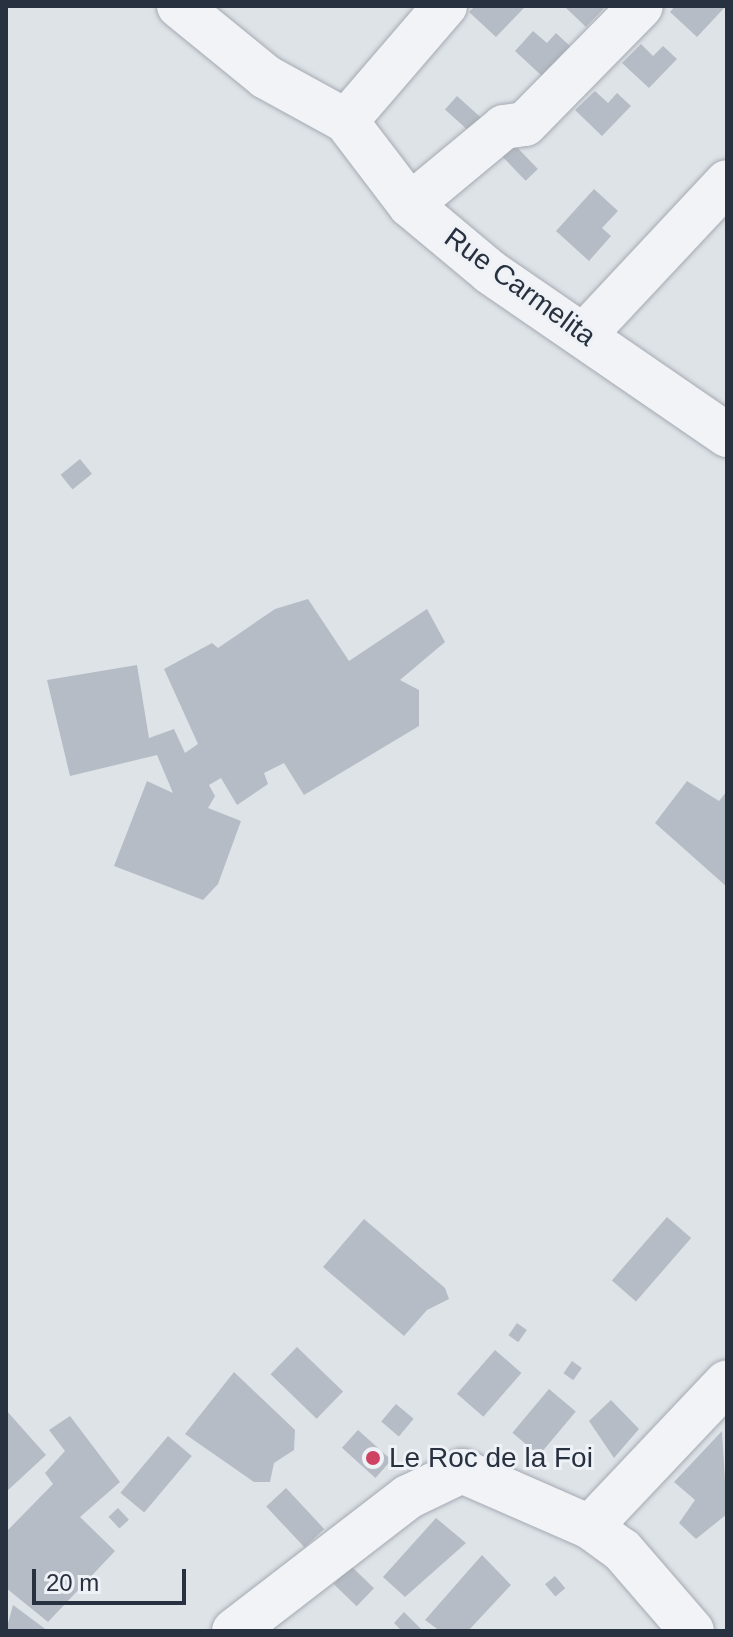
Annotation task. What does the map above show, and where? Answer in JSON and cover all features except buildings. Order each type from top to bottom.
[{"type":"street","name":"Rue Carmelita","points":[[179,6],[266,77],[346,121],[410,205],[490,272],[585,334],[727,435]]},
{"type":"street","points":[[346,121],[445,6]]},
{"type":"street","points":[[410,205],[504,127],[525,124],[641,6]]},
{"type":"street","points":[[585,334],[727,182]]},
{"type":"street","points":[[590,1527],[727,1382]]},
{"type":"street","points":[[234,1631],[408,1497],[462,1471],[590,1527],[622,1550],[692,1631]]},
{"type":"place","name":"Le Roc de la Foi","points":[[373,1458]]}]
